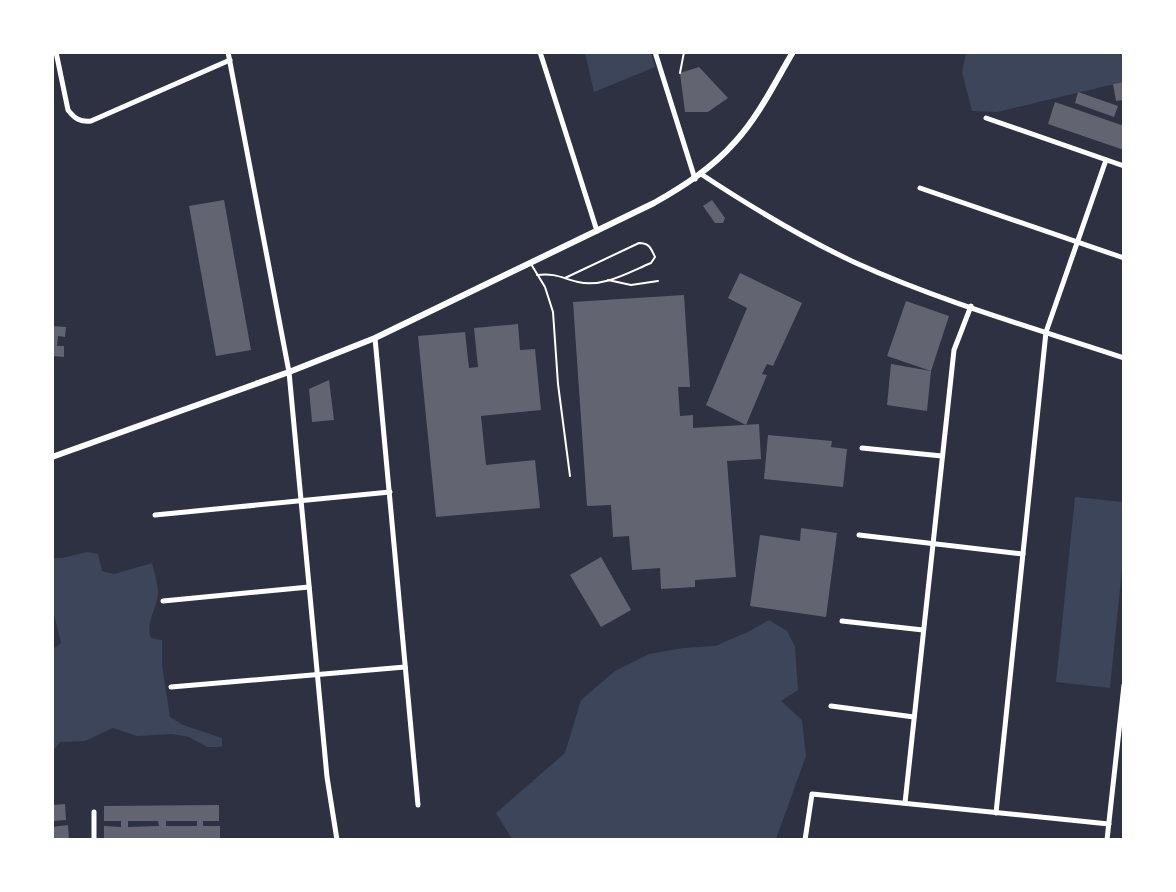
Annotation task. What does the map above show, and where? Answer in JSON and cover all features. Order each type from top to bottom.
[{"type":"street","points":[[56,52],[68,110],[77,120],[83,122],[91,121],[230,60]]},
{"type":"street","points":[[228,52],[289,372],[327,777],[337,840]]},
{"type":"street","points":[[540,52],[597,231]]},
{"type":"street","points":[[655,52],[695,179]]},
{"type":"street","points":[[52,457],[289,372],[375,338],[530,261],[654,203],[695,179],[735,143],[746,130],[793,52]]},
{"type":"street","points":[[986,118],[1124,166]]},
{"type":"street","points":[[996,813],[1046,332],[1106,160]]},
{"type":"street","points":[[701,174],[806,239],[880,273],[1124,358]]},
{"type":"street","points":[[920,188],[1124,258]]},
{"type":"street","points":[[904,803],[954,350],[971,306]]},
{"type":"street","points":[[375,338],[418,805]]},
{"type":"street","points":[[862,448],[942,456]]},
{"type":"street","points":[[155,515],[390,492]]},
{"type":"street","points":[[859,535],[1023,555]]},
{"type":"street","points":[[163,602],[309,587]]},
{"type":"street","points":[[842,621],[923,630]]},
{"type":"street","points":[[171,687],[405,667]]},
{"type":"street","points":[[1107,840],[1124,685]]},
{"type":"street","points":[[831,706],[914,717]]},
{"type":"street","points":[[805,840],[812,794],[1109,824]]},
{"type":"street","points":[[94,812],[94,840]]},
{"type":"lane","points":[[537,274],[552,273],[565,278],[579,283],[596,284],[651,263],[655,257],[646,243],[639,243],[565,278]]},
{"type":"lane","points":[[530,261],[544,287],[553,312],[558,384],[570,476]]},
{"type":"lane","points":[[608,280],[631,285],[658,281]]},
{"type":"path","points":[[680,74],[684,52]]},
{"type":"shaded area","points":[[585,53],[651,53],[655,67],[594,92]]},
{"type":"shaded area","points":[[966,53],[1123,53],[1123,82],[997,112],[972,111],[962,72]]},
{"type":"shaded area","points":[[1075,497],[1123,502],[1123,559],[1110,688],[1056,682]]},
{"type":"shaded area","points":[[87,552],[98,554],[102,571],[114,574],[152,563],[158,592],[150,632],[151,638],[162,640],[162,665],[170,717],[183,725],[222,738],[222,747],[207,747],[189,737],[172,734],[137,736],[113,728],[85,741],[60,742],[53,751],[53,649],[61,643],[53,610],[53,558]]},
{"type":"shaded area","points":[[769,620],[787,631],[795,647],[798,690],[781,701],[802,720],[806,756],[776,839],[512,839],[496,813],[565,753],[581,700],[615,671],[649,654],[683,648],[715,646]]},
{"type":"building","points":[[699,67],[728,98],[708,112],[685,112],[680,73]]},
{"type":"building","points":[[1124,82],[1124,100],[1116,101],[1113,84]]},
{"type":"building","points":[[1078,92],[1118,106],[1114,117],[1075,103]]},
{"type":"building","points":[[1055,102],[1124,126],[1124,150],[1048,124]]},
{"type":"building","points":[[224,200],[251,350],[216,356],[189,206]]},
{"type":"building","points":[[712,200],[725,218],[723,223],[715,223],[703,206]]},
{"type":"building","points":[[740,273],[802,303],[773,366],[767,364],[762,374],[767,375],[746,425],[706,405],[747,308],[728,298]]},
{"type":"building","points":[[684,295],[690,387],[678,387],[680,416],[693,415],[693,428],[759,424],[761,459],[727,461],[736,577],[695,580],[695,587],[661,589],[660,568],[632,570],[629,536],[613,537],[611,505],[587,506],[573,302]]},
{"type":"building","points":[[906,301],[949,316],[931,371],[887,356]]},
{"type":"building","points":[[518,324],[520,350],[535,349],[541,410],[481,416],[486,465],[535,460],[540,508],[436,517],[418,336],[465,332],[469,368],[478,367],[474,328]]},
{"type":"building","points":[[52,326],[66,327],[65,337],[58,336],[57,346],[64,346],[64,357],[52,356]]},
{"type":"building","points":[[891,364],[931,371],[927,411],[887,405]]},
{"type":"building","points":[[329,380],[334,420],[312,422],[309,389]]},
{"type":"building","points":[[768,435],[832,441],[831,447],[847,449],[843,487],[764,479]]},
{"type":"building","points":[[801,528],[837,533],[826,617],[750,606],[760,535],[800,541]]},
{"type":"building","points":[[601,557],[631,610],[601,627],[570,575]]},
{"type":"building","points":[[65,804],[66,820],[52,821],[52,805]]},
{"type":"building","points":[[219,805],[219,821],[203,821],[203,826],[220,826],[220,840],[104,840],[104,826],[121,827],[121,821],[104,821],[104,806]],"holes":[[[128,821],[158,821],[159,826],[128,827]],[[166,821],[197,821],[197,826],[166,826]]]},
{"type":"building","points":[[68,825],[69,840],[52,840],[52,827]]}]
